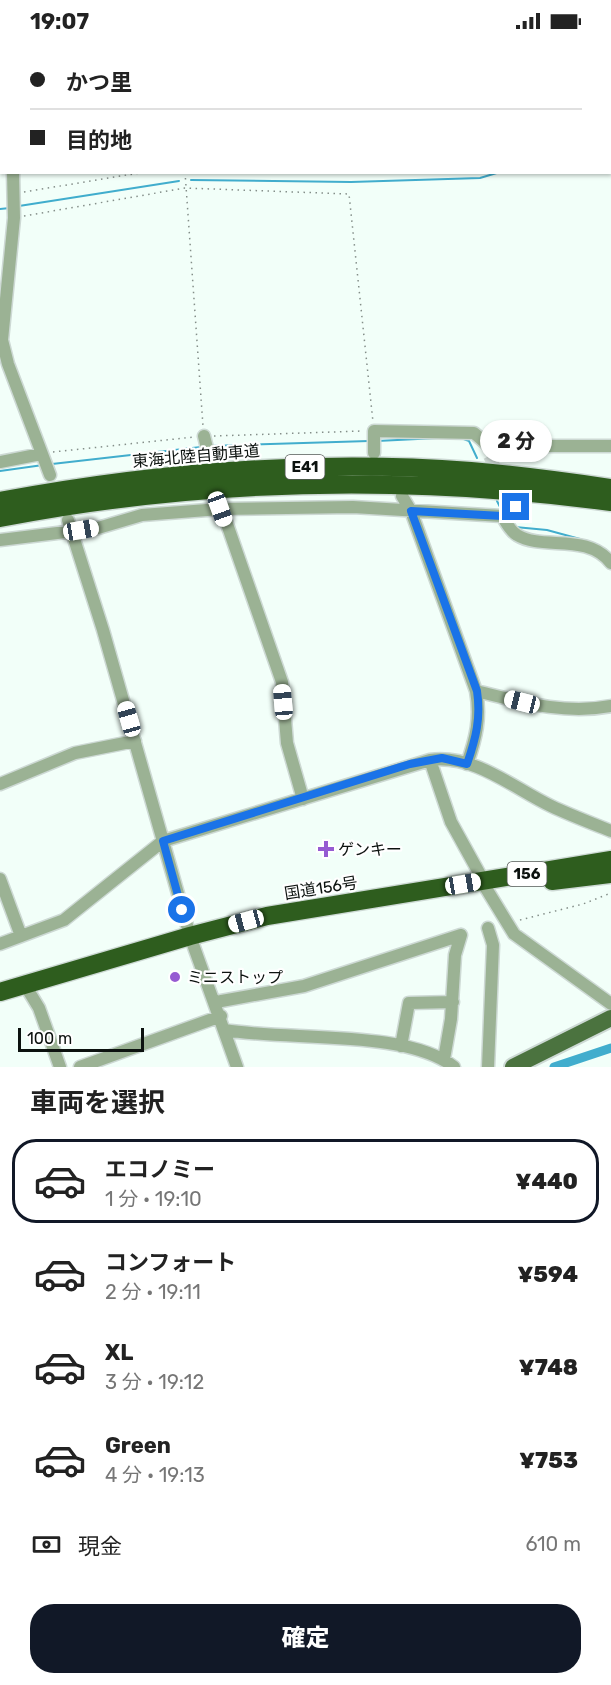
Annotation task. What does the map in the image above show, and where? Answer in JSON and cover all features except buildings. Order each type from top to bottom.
[{"type":"highway","name":"東海北陸自動車道","points":[[0,501],[100,484],[249,470],[318,467],[471,471],[611,488]]},
{"type":"highway","points":[[471,471],[611,476]]},
{"type":"highway","name":"E41","points":[[0,518],[102,501],[173,493],[321,484],[401,490],[474,487],[611,502]]},
{"type":"highway","points":[[401,490],[566,501],[611,514]]},
{"type":"highway","name":"国道156号","points":[[0,992],[190,936],[267,916],[484,883],[611,860]]},
{"type":"highway","name":"国道156号","points":[[484,883],[545,882],[611,874]]},
{"type":"main road","points":[[513,1067],[611,1018]]},
{"type":"street","points":[[13,174],[14,215],[3,299],[2,340],[8,364],[49,474]]},
{"type":"street","points":[[374,442],[474,433],[489,451],[611,446]]},
{"type":"street","points":[[0,462],[42,455]]},
{"type":"street","points":[[401,490],[411,511],[477,691],[480,712],[477,735],[467,764]]},
{"type":"street","points":[[220,507],[282,682],[287,743],[303,799]]},
{"type":"street","points":[[0,540],[70,526],[98,528],[142,515],[220,507],[353,507],[507,513],[514,533],[523,538],[587,547],[595,550],[611,563]]},
{"type":"street","points":[[70,526],[135,741],[190,936],[216,1002],[237,1067]]},
{"type":"street","points":[[477,691],[544,708],[595,709],[611,706]]},
{"type":"street","points":[[0,784],[75,753],[135,741]]},
{"type":"street","points":[[0,944],[64,920],[163,841],[430,760],[442,758],[486,770],[550,806],[611,831]]},
{"type":"street","points":[[430,760],[451,822],[514,934],[611,1004]]},
{"type":"street","points":[[0,879],[21,936]]},
{"type":"street","points":[[488,928],[493,945],[489,1067]]},
{"type":"street","points":[[216,1002],[304,986],[460,935],[455,955],[453,1002],[444,1059]]},
{"type":"street","points":[[25,985],[39,1008],[60,1067]]},
{"type":"street","points":[[401,1046],[409,1003],[453,1002]]},
{"type":"street","points":[[80,1067],[221,1016]]},
{"type":"street","points":[[225,1030],[339,1038],[422,1049],[444,1059],[454,1067]]},
{"type":"path","points":[[15,195],[134,174]]},
{"type":"path","points":[[184,174],[207,446]]},
{"type":"path","points":[[14,215],[185,188],[349,194],[374,442],[207,446],[103,445],[42,455]]},
{"type":"path","points":[[508,923],[583,904],[611,893]]},
{"type":"waterway","points":[[191,180],[351,182],[480,178],[493,174]]},
{"type":"waterway","points":[[19,206],[179,181]]},
{"type":"waterway","points":[[0,209],[10,208]]},
{"type":"waterway","points":[[377,441],[438,438]]},
{"type":"waterway","points":[[461,438],[469,441],[477,458]]},
{"type":"waterway","points":[[210,446],[369,441]]},
{"type":"waterway","points":[[52,464],[201,447]]},
{"type":"waterway","points":[[0,471],[43,465]]},
{"type":"waterway","points":[[497,501],[502,511]]},
{"type":"waterway","points":[[515,527],[547,530],[580,539]]},
{"type":"waterway","points":[[594,543],[604,549]]},
{"type":"waterway","points":[[554,1067],[611,1048]]},
{"type":"tunnel","points":[[489,456],[516,507]]},
{"type":"place","name":"ゲンキー","points":[[326,849]]},
{"type":"place","name":"ミニストップ","points":[[175,977]]},
{"type":"route","points":[[182,910],[163,841],[410,764],[442,758],[467,764],[477,735],[480,712],[477,691],[411,511],[502,516],[510,513],[516,507]]}]
